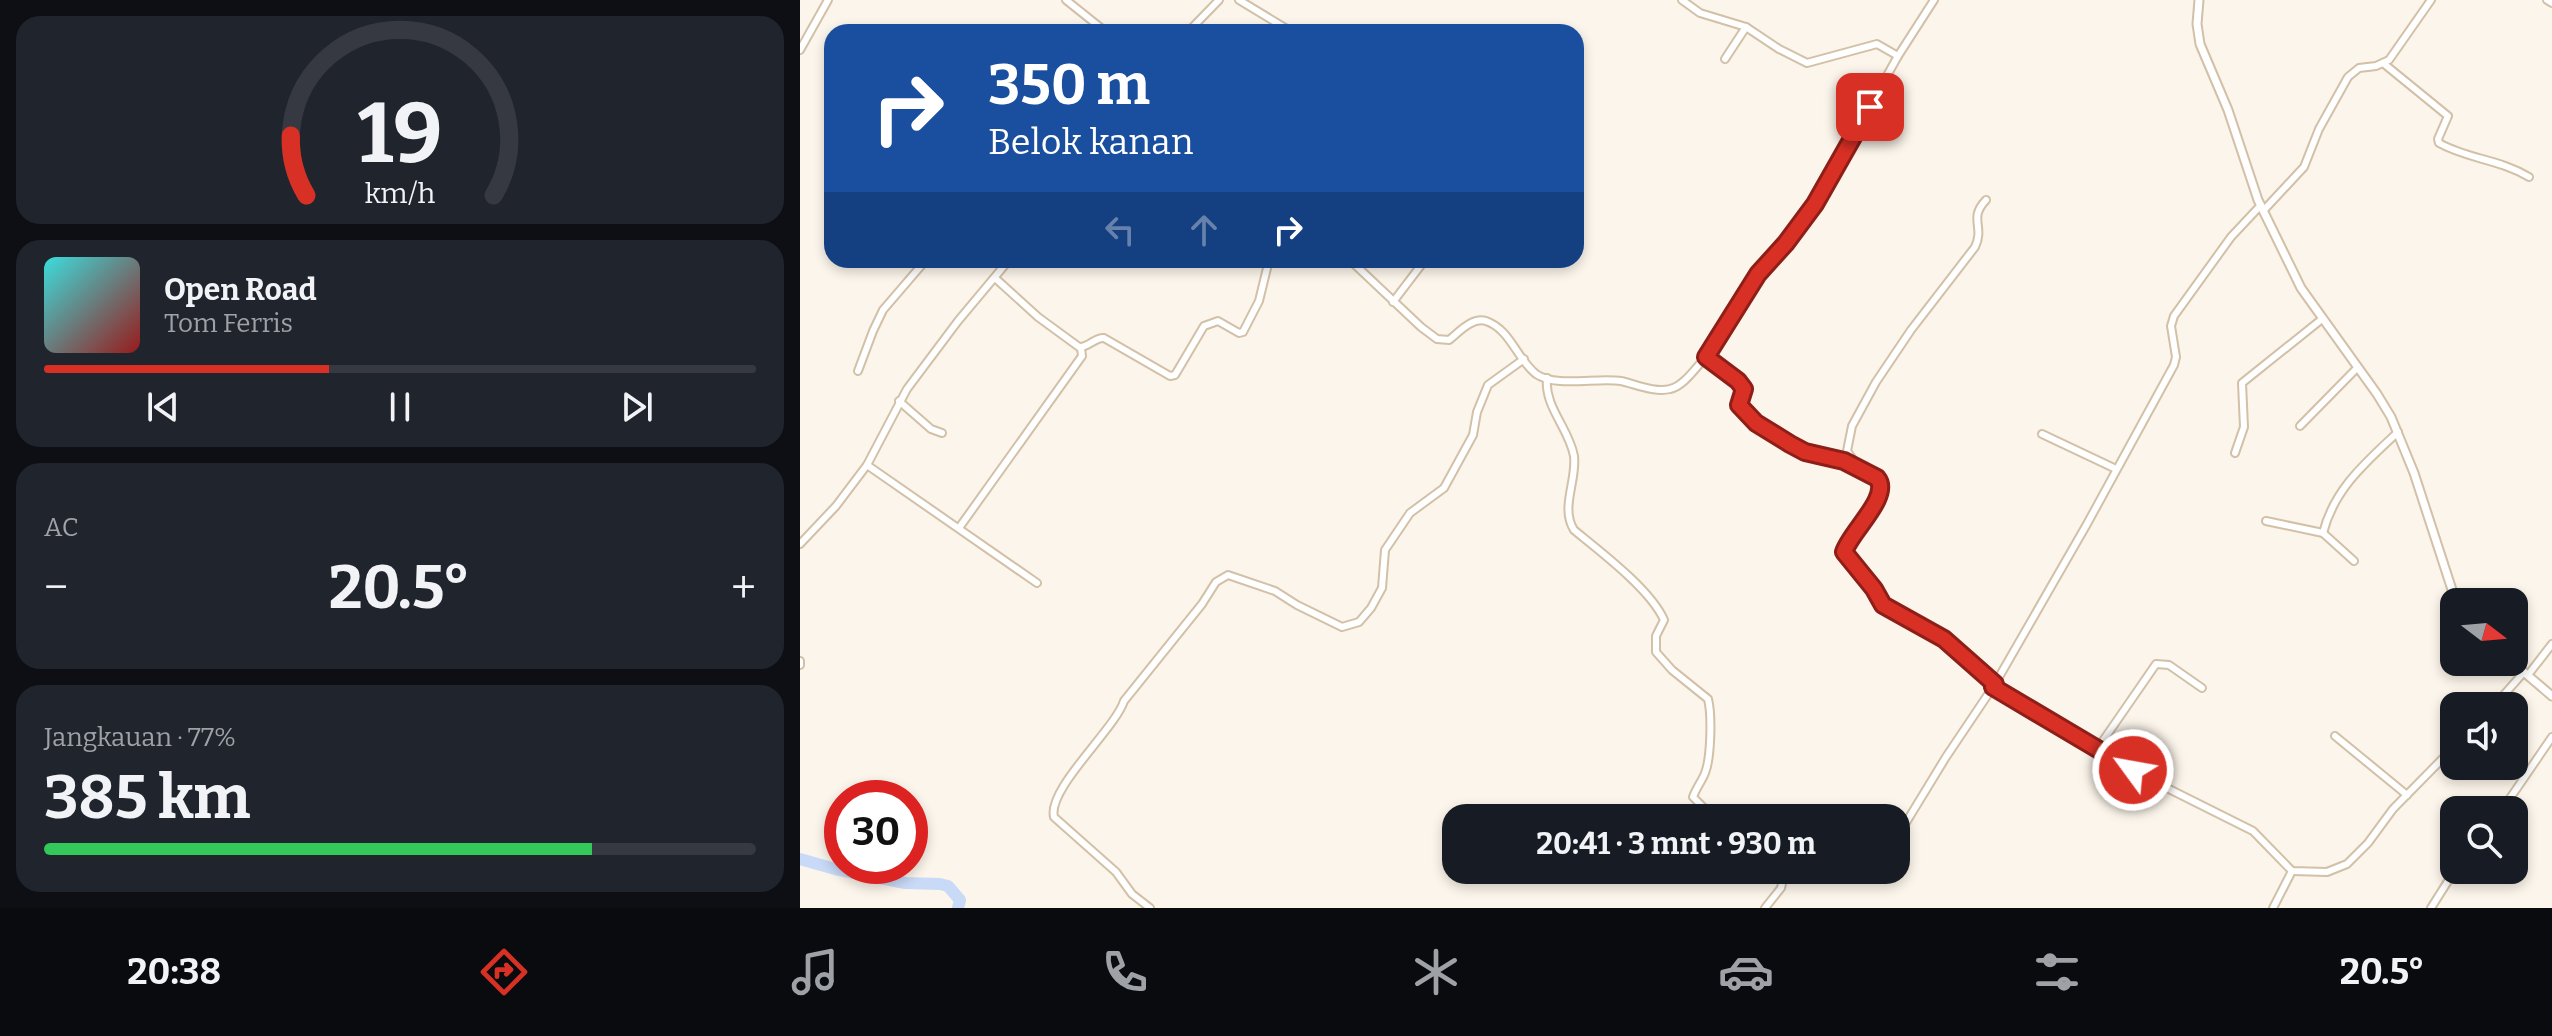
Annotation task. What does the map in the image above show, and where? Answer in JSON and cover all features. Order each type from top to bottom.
[{"type":"street","points":[[800,50],[828,0]]},
{"type":"street","points":[[1066,0],[1096,24]]},
{"type":"street","points":[[1196,24],[1219,0]]},
{"type":"street","points":[[1239,0],[1279,24]]},
{"type":"street","points":[[1682,0],[1700,13],[1746,27],[1807,63],[1877,44],[1898,56]]},
{"type":"street","points":[[1358,268],[1437,339],[1449,340],[1473,321],[1487,321],[1505,334],[1537,374],[1547,378],[1618,381],[1665,390],[1683,381],[1706,357],[1758,274],[1815,204],[1898,56],[1934,0]]},
{"type":"street","points":[[2199,0],[2197,24],[2200,44],[2228,110],[2262,208],[2289,267],[2384,405],[2398,432],[2451,588]]},
{"type":"street","points":[[1910,816],[1994,685],[2174,365],[2176,357],[2171,326],[2174,316],[2231,237],[2304,167],[2324,120],[2348,77],[2359,68],[2383,63],[2394,55],[2431,0]]},
{"type":"street","points":[[1725,59],[1746,27]]},
{"type":"street","points":[[2383,63],[2448,116],[2439,143],[2464,154],[2513,167],[2529,177]]},
{"type":"street","points":[[1863,470],[1847,451],[1852,426],[1876,382],[1911,330],[1975,247],[1980,237],[1976,216],[1986,200]]},
{"type":"street","points":[[858,371],[883,310],[919,268]]},
{"type":"street","points":[[800,544],[836,506],[867,465],[899,401],[958,321],[1002,268]]},
{"type":"street","points":[[1081,348],[1104,338],[1156,369],[1170,376],[1175,375],[1204,326],[1218,321],[1239,333],[1243,332],[1259,301],[1267,268]]},
{"type":"street","points":[[1393,302],[1419,268]]},
{"type":"street","points":[[959,528],[1082,356],[1081,348],[1038,317],[995,278]]},
{"type":"street","points":[[2235,453],[2244,427],[2242,383],[2322,319]]},
{"type":"street","points":[[1706,357],[1738,381],[1744,389],[1739,405],[1756,423],[1805,452],[1844,461],[1877,478],[1882,488],[1875,503],[1844,548],[1845,555],[1883,605],[1944,639],[1994,685],[2173,792],[2253,831],[2292,871],[2327,872],[2356,856],[2440,761]]},
{"type":"street","points":[[1150,908],[1132,894],[1116,872],[1054,817],[1054,806],[1077,767],[1216,582],[1228,575],[1275,591],[1342,627],[1359,622],[1382,588],[1385,550],[1410,513],[1444,488],[1473,435],[1477,412],[1488,385],[1524,359]]},
{"type":"street","points":[[2300,426],[2357,368]]},
{"type":"street","points":[[1547,378],[1547,395],[1569,438],[1574,457],[1574,480],[1567,510],[1570,523],[1653,603],[1664,620],[1656,636],[1656,652],[1672,670],[1708,699],[1712,724],[1707,766],[1693,797],[1700,804]]},
{"type":"street","points":[[899,401],[931,429],[942,433]]},
{"type":"street","points":[[2323,533],[2350,477],[2398,432]]},
{"type":"street","points":[[2042,434],[2116,469]]},
{"type":"street","points":[[867,465],[1037,583]]},
{"type":"street","points":[[2266,521],[2323,533],[2354,561]]},
{"type":"street","points":[[2528,672],[2552,644]]},
{"type":"street","points":[[2098,748],[2156,664],[2169,665],[2202,688]]},
{"type":"street","points":[[2508,692],[2524,676]]},
{"type":"street","points":[[2528,676],[2552,696]]},
{"type":"street","points":[[2335,736],[2407,795]]},
{"type":"street","points":[[2512,796],[2552,737]]},
{"type":"street","points":[[2273,908],[2292,871]]},
{"type":"street","points":[[1765,908],[1782,884]]},
{"type":"street","points":[[2431,908],[2446,884]]},
{"type":"waterway","points":[[800,859],[905,883],[948,886],[960,900],[958,908]]},
{"type":"route","points":[[1870,107],[1801,226],[1748,287],[1706,357],[1738,381],[1744,389],[1739,405],[1756,423],[1805,452],[1844,461],[1880,482],[1879,497],[1844,552],[1883,605],[1918,622],[1952,644],[1995,684],[1993,687],[2008,697],[2133,770]]}]
